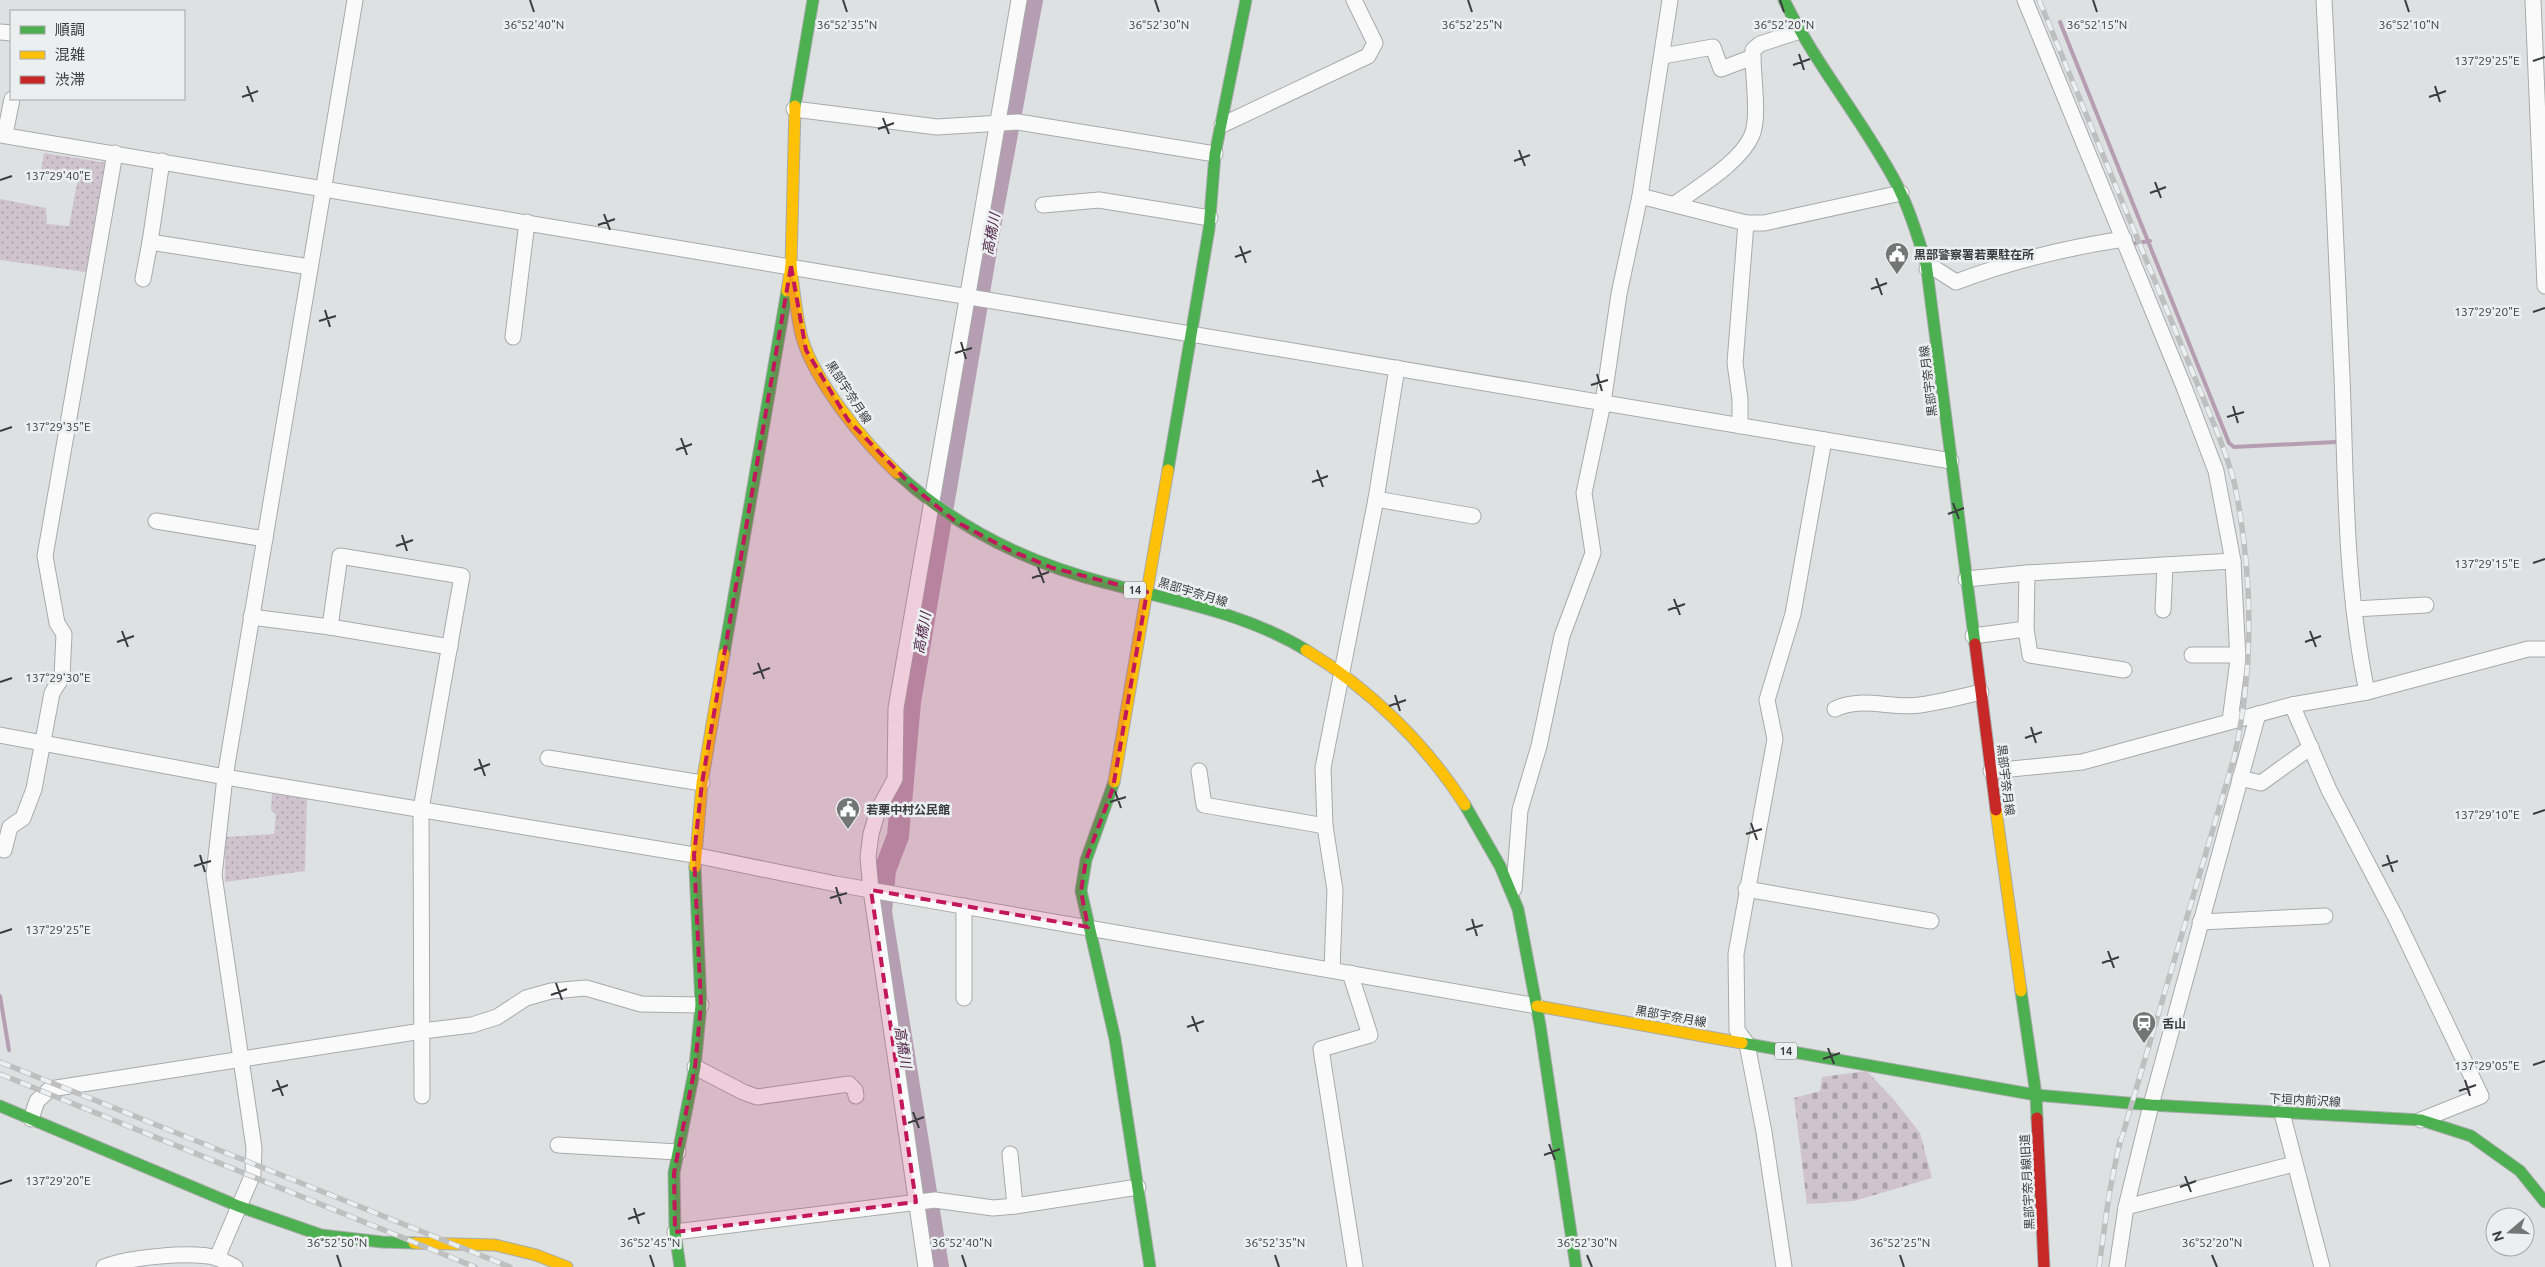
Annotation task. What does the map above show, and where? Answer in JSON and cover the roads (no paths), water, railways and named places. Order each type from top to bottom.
[{"type":"main road","points":[[680,1267],[675,1232],[674,1173],[695,1067],[701,1005],[694,855],[702,783],[791,266],[794,109],[813,0]]},
{"type":"main road","points":[[1150,1267],[1115,1039],[1081,891],[1086,860],[1113,788],[1192,334],[1210,218],[1214,154],[1222,125],[1246,0]]},
{"type":"main road","name":"黒部宇奈月線","points":[[1537,1006],[2036,1095],[1973,636],[1927,269],[1912,219],[1901,193],[1800,31],[1784,0]]},
{"type":"main road","name":"黒部宇奈月線","points":[[791,266],[799,326],[806,350],[822,378],[848,420],[876,453],[932,502],[969,530],[1009,550],[1054,568],[1147,592],[1236,619],[1288,640],[1342,673],[1395,718],[1440,772],[1474,818],[1514,895],[1537,1006],[1576,1267]]},
{"type":"main road","name":"下垣内前沢線","points":[[2036,1095],[2150,1105],[2421,1120],[2471,1136],[2520,1172],[2545,1200]]},
{"type":"main road","name":"黒部宇奈月線旧道","points":[[2036,1095],[2044,1267]]},
{"type":"main road","points":[[0,1106],[238,1206],[322,1235],[382,1242],[495,1245],[536,1255],[567,1267]]},
{"type":"street","points":[[217,1258],[252,1174],[254,1148],[214,875],[225,777],[322,188],[355,0]]},
{"type":"street","points":[[926,1267],[870,890],[868,857],[870,834],[878,810],[895,779],[896,708],[1019,0]]},
{"type":"street","points":[[1222,125],[1368,56],[1375,43],[1354,0]]},
{"type":"street","points":[[1514,895],[1520,810],[1539,746],[1562,636],[1593,553],[1584,493],[1603,403],[1619,294],[1640,196],[1670,0]]},
{"type":"street","points":[[2025,0],[2124,239],[2216,471],[2233,561],[2238,656],[2230,721]]},
{"type":"street","points":[[2324,0],[2341,367],[2347,550],[2354,609],[2368,692]]},
{"type":"street","points":[[2533,0],[2545,286]]},
{"type":"street","points":[[1674,204],[1736,157],[1752,135],[1755,117],[1753,50],[1760,44],[1800,31]]},
{"type":"street","points":[[1662,56],[1713,47],[1721,69],[1753,57]]},
{"type":"street","points":[[12,100],[3,135],[1951,462]]},
{"type":"street","points":[[794,109],[937,127],[1018,122],[1214,154]]},
{"type":"street","points":[[4,850],[10,827],[23,818],[34,789],[52,693],[62,677],[64,634],[56,623],[45,556],[115,153]]},
{"type":"street","points":[[143,279],[162,161]]},
{"type":"street","points":[[1640,196],[1746,223],[1764,223],[1901,193]]},
{"type":"street","points":[[1043,205],[1099,200],[1210,218]]},
{"type":"street","points":[[513,337],[528,222]]},
{"type":"street","points":[[1740,426],[1740,399],[1735,363],[1746,223]]},
{"type":"street","points":[[1927,269],[1934,268],[1956,282],[2006,263],[2040,254],[2124,239]]},
{"type":"street","points":[[150,242],[310,267]]},
{"type":"street","points":[[1332,970],[1335,890],[1325,826],[1323,768],[1376,499],[1397,368]]},
{"type":"street","points":[[1784,1267],[1764,1132],[1747,1044],[1737,1030],[1736,954],[1746,889],[1776,739],[1767,700],[1793,614],[1824,440]]},
{"type":"street","points":[[1376,499],[1473,516]]},
{"type":"street","points":[[156,521],[265,539]]},
{"type":"street","points":[[330,627],[340,556],[462,576],[421,809],[422,1096]]},
{"type":"street","points":[[1966,579],[2027,572],[2233,561]]},
{"type":"street","points":[[2163,610],[2165,565]]},
{"type":"street","points":[[2027,572],[2026,629],[2030,655],[2124,670]]},
{"type":"street","points":[[2354,609],[2426,605]]},
{"type":"street","points":[[251,617],[330,627],[450,647]]},
{"type":"street","points":[[1973,636],[2026,629]]},
{"type":"street","points":[[1991,770],[2082,762],[2292,705],[2368,692],[2528,649],[2545,649]]},
{"type":"street","points":[[2192,655],[2238,656]]},
{"type":"street","points":[[1835,709],[1848,702],[1901,706],[1920,705],[1981,692]]},
{"type":"street","points":[[2292,705],[2329,790],[2396,918],[2481,1096],[2421,1120]]},
{"type":"street","points":[[2117,1267],[2126,1207],[2150,1105],[2258,714]]},
{"type":"street","points":[[0,735],[225,777],[694,855],[870,890],[1537,1006]]},
{"type":"street","points":[[2240,778],[2261,783],[2311,747]]},
{"type":"street","points":[[548,758],[702,783]]},
{"type":"street","points":[[1199,771],[1204,805],[1325,826]]},
{"type":"street","points":[[1746,889],[1932,920]]},
{"type":"street","points":[[964,906],[964,998]]},
{"type":"street","points":[[2200,922],[2325,916]]},
{"type":"street","points":[[1350,973],[1370,1035],[1321,1049],[1355,1267]]},
{"type":"street","points":[[31,1119],[37,1101],[50,1089],[240,1061],[422,1031],[472,1025],[497,1017],[526,998],[551,991],[586,988],[641,1004],[701,1005]]},
{"type":"street","points":[[695,1067],[743,1092],[757,1097],[849,1084],[855,1090],[856,1096]]},
{"type":"street","points":[[2282,1113],[2322,1267]]},
{"type":"street","points":[[558,1145],[678,1152]]},
{"type":"street","points":[[1010,1154],[1015,1206]]},
{"type":"street","points":[[2126,1207],[2294,1164]]},
{"type":"street","points":[[675,1232],[935,1200],[993,1208],[1015,1206],[1138,1187]]},
{"type":"street","points":[[104,1267],[144,1257],[217,1258],[235,1267]]},
{"type":"waterway","name":"高橋川","points":[[938,1267],[881,912],[885,870],[898,836],[910,702],[993,209],[1032,0]]},
{"type":"waterway","points":[[2060,22],[2229,443],[2234,447],[2336,442]]},
{"type":"waterway","points":[[2130,244],[2150,241]]},
{"type":"waterway","points":[[0,996],[9,1050]]},
{"type":"railway","points":[[2039,0],[2227,457],[2235,486],[2241,520],[2248,588],[2248,657],[2241,724],[2234,758],[2119,1147]]},
{"type":"railway","points":[[0,1062],[510,1267]]},
{"type":"railway","points":[[0,1074],[475,1267]]},
{"type":"railway","points":[[2099,1267],[2109,1195],[2120,1140]]},
{"type":"place","name":"黒部警察署若栗駐在所","points":[[1897,275]]},
{"type":"place","name":"若栗中村公民館","points":[[848,830]]},
{"type":"place","name":"舌山","points":[[2144,1044]]}]
